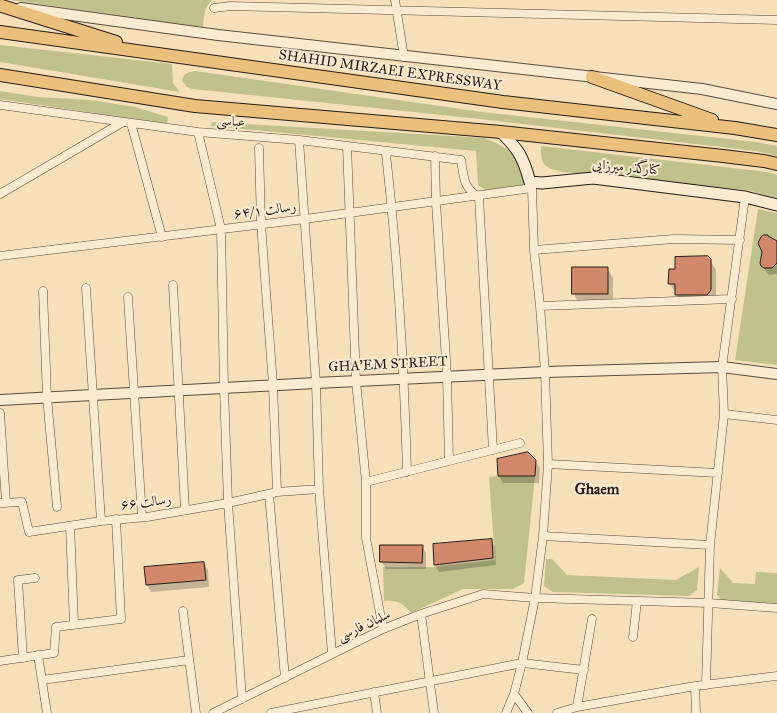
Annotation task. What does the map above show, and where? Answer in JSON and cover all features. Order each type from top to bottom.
[{"type":"highway","points":[[1,5],[149,53]]},
{"type":"highway","name":"SHAHID MIRZAEI EXPRESSWAY","points":[[0,32],[503,102],[774,134]]},
{"type":"highway","points":[[0,75],[195,106],[501,132],[723,156],[777,164]]},
{"type":"highway","points":[[592,77],[735,128]]},
{"type":"main road","points":[[501,132],[518,149],[525,163],[531,185]]},
{"type":"main road","name":"کنارگذر میرزایی","points":[[531,185],[593,178],[745,197],[777,205]]},
{"type":"street","points":[[396,0],[404,57]]},
{"type":"street","points":[[1,5],[218,35],[702,89],[777,104]]},
{"type":"street","points":[[214,8],[230,6],[777,20]]},
{"type":"street","name":"عباسی","points":[[0,105],[198,132],[298,140],[461,160],[464,182],[470,192],[479,196]]},
{"type":"street","points":[[0,194],[127,123],[162,237]]},
{"type":"street","points":[[198,132],[221,229],[228,503],[242,699]]},
{"type":"street","points":[[298,140],[311,303],[316,383],[319,489],[332,654]]},
{"type":"street","points":[[347,146],[348,213],[356,381],[366,482],[366,538],[383,629]]},
{"type":"street","points":[[259,148],[261,224],[273,385],[273,493],[285,678]]},
{"type":"street","points":[[386,154],[392,208],[404,378],[407,472]]},
{"type":"street","points":[[435,156],[441,294],[447,376],[449,461]]},
{"type":"street","points":[[506,713],[514,694],[522,663],[535,598],[543,536],[548,464],[545,372],[534,250],[531,185]]},
{"type":"street","name":"رسالت ۶۴/۱","points":[[0,256],[392,208],[479,196],[531,185]]},
{"type":"street","points":[[479,196],[493,450]]},
{"type":"street","points":[[706,685],[710,603],[710,545],[724,414],[722,367],[745,197]]},
{"type":"street","points":[[534,250],[674,239],[740,240]]},
{"type":"street","points":[[173,285],[184,510]]},
{"type":"street","points":[[86,288],[101,521]]},
{"type":"street","points":[[43,291],[47,398],[57,507]]},
{"type":"street","points":[[128,297],[142,517]]},
{"type":"street","points":[[540,306],[732,299]]},
{"type":"street","name":"GHA'EM STREET","points":[[0,400],[545,372],[722,367],[777,374]]},
{"type":"street","points":[[0,413],[3,503]]},
{"type":"street","points":[[724,414],[777,420]]},
{"type":"street","points":[[366,482],[520,443]]},
{"type":"street","points":[[548,464],[718,474]]},
{"type":"street","name":"رسالت ۶۶","points":[[3,503],[22,502],[29,532],[142,517],[228,503],[273,493],[319,489]]},
{"type":"street","points":[[0,661],[54,653],[56,626],[121,619],[116,520]]},
{"type":"street","points":[[70,526],[74,624]]},
{"type":"street","points":[[543,536],[710,545]]},
{"type":"street","points":[[23,658],[18,580],[35,578]]},
{"type":"street","name":"سلمان فارسی","points":[[213,713],[383,629],[421,614],[483,594],[535,598],[710,603],[777,608]]},
{"type":"street","points":[[633,637],[637,601]]},
{"type":"street","points":[[183,611],[196,713]]},
{"type":"street","points":[[421,614],[434,713]]},
{"type":"street","points":[[577,707],[592,619]]},
{"type":"street","points":[[38,655],[47,713]]},
{"type":"street","points":[[42,680],[189,660]]},
{"type":"street","points":[[271,713],[522,663],[584,670]]},
{"type":"street","points":[[557,713],[577,707],[695,686],[777,676]]},
{"type":"street","points":[[695,686],[696,713]]},
{"type":"street","points":[[374,692],[377,713]]},
{"type":"street","points":[[514,694],[528,713]]},
{"type":"green space","points":[[11,0],[213,0],[206,8],[203,27]]},
{"type":"green space","points":[[0,45],[172,64],[173,83],[180,92],[0,62]]},
{"type":"green space","points":[[195,71],[482,112],[756,142],[777,146],[777,156],[756,151],[480,119],[193,89],[187,87],[182,81],[186,74]]},
{"type":"green space","points":[[0,91],[38,97],[91,100],[135,107],[168,117],[167,124],[0,99]]},
{"type":"green space","points":[[212,122],[485,138],[514,155],[522,167],[524,185],[485,190],[478,185],[476,151],[211,126]]},
{"type":"green space","points":[[541,146],[767,172],[777,175],[777,198],[747,190],[563,172],[545,165],[541,158]]},
{"type":"green space","points":[[758,209],[777,213],[777,365],[735,360]]},
{"type":"green space","points":[[535,476],[524,583],[513,589],[463,589],[411,613],[399,603],[384,601],[383,567],[432,567],[495,560],[489,477]]},
{"type":"green space","points":[[546,559],[552,559],[567,575],[676,580],[699,567],[697,590],[689,596],[553,592],[544,586]]},
{"type":"green space","points":[[720,568],[733,583],[755,584],[756,572],[777,573],[777,604],[722,601],[717,595]]},
{"type":"building","points":[[764,235],[768,235],[777,241],[777,263],[772,268],[764,268],[760,263],[762,252],[758,243]]},
{"type":"building","points":[[708,256],[711,259],[711,290],[707,295],[675,295],[675,284],[668,284],[669,269],[675,269],[675,257]]},
{"type":"building","points":[[572,267],[608,267],[608,294],[572,294]]},
{"type":"building","points":[[528,452],[536,460],[535,476],[498,476],[497,459]]},
{"type":"building","points":[[492,539],[493,558],[434,565],[433,544]]},
{"type":"building","points":[[380,545],[423,545],[422,563],[380,562]]},
{"type":"building","points":[[204,562],[206,580],[146,585],[144,567]]},
{"type":"district","name":"Ghaem","points":[[597,490]]}]
